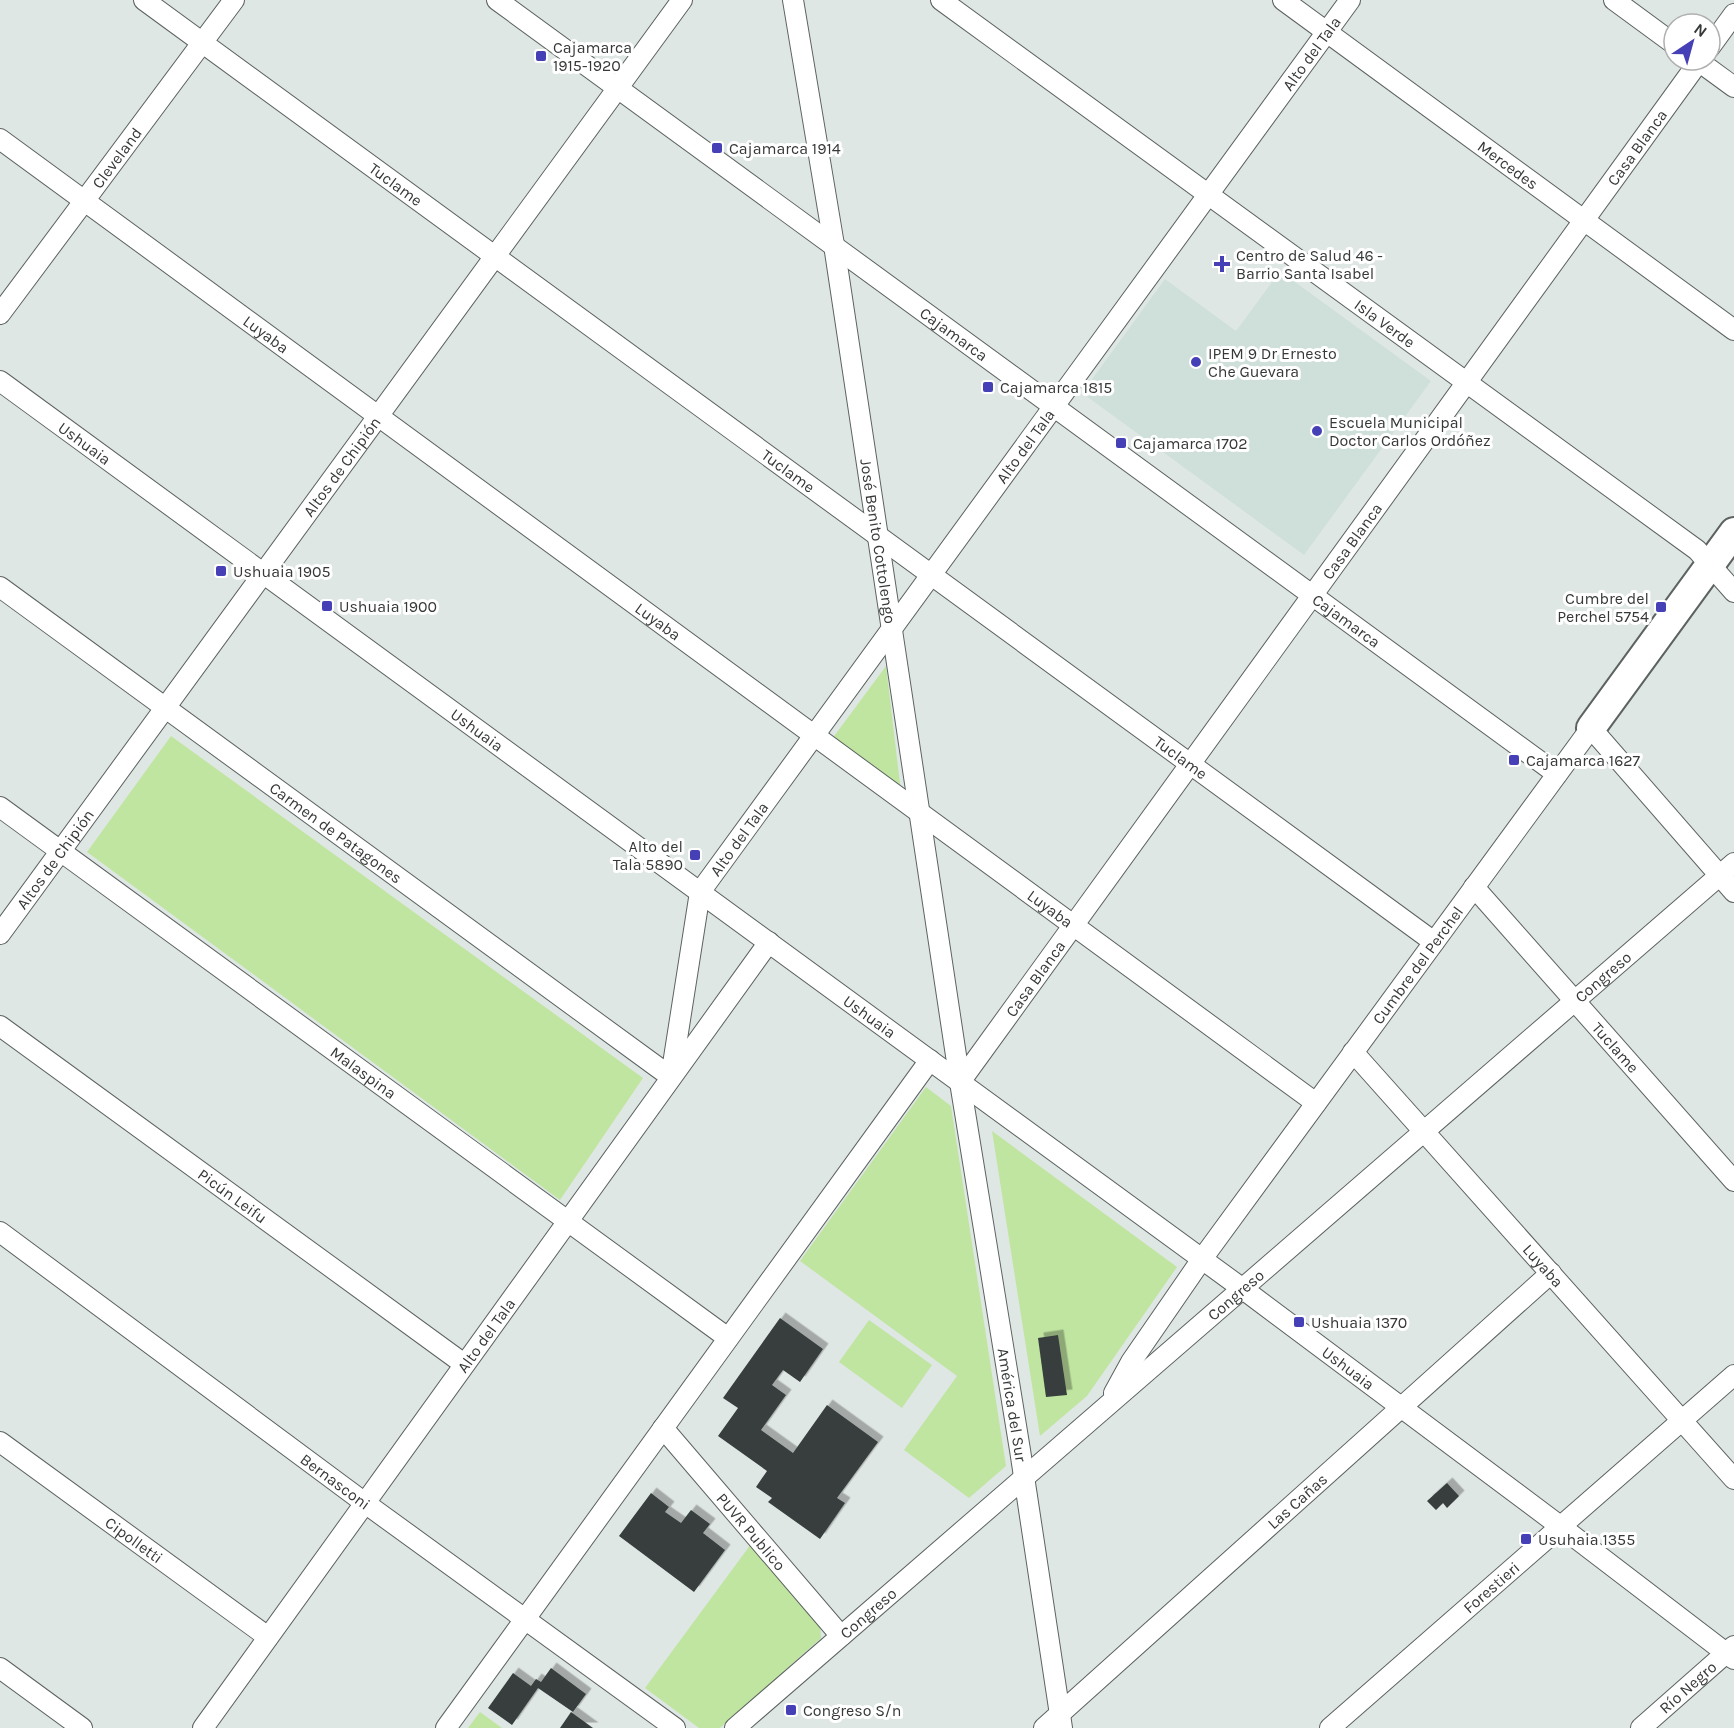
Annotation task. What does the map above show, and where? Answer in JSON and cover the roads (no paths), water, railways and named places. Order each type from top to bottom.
[{"type":"main road","name":"Cumbre del Perchel","points":[[1591,728],[1734,532]]},
{"type":"street","name":"Tuclame","points":[[144,0],[1434,942]]},
{"type":"street","name":"Cleveland","points":[[0,314],[234,0]]},
{"type":"street","name":"Cajamarca","points":[[496,0],[1557,774]]},
{"type":"street","name":"Altos de Chipión","points":[[0,934],[262,572],[682,0]]},
{"type":"street","name":"José Benito Cottolengo","points":[[793,0],[834,245],[960,1082]]},
{"type":"street","name":"Isla Verde","points":[[941,0],[1697,550],[1734,592]]},
{"type":"street","name":"Mercedes","points":[[1282,0],[1734,330]]},
{"type":"street","name":"Alto del Tala","points":[[700,892],[1350,0]]},
{"type":"street","points":[[1614,0],[1662,35]]},
{"type":"street","name":"Casa Blanca","points":[[1722,30],[1734,14]]},
{"type":"street","name":"Casa Blanca","points":[[960,1082],[1691,72]]},
{"type":"street","points":[[1718,72],[1734,87]]},
{"type":"street","name":"Luyaba","points":[[0,140],[1316,1103]]},
{"type":"street","name":"Ushuaia","points":[[0,381],[1243,1289],[1731,1653]]},
{"type":"street","name":"Carmen de Patagones","points":[[0,586],[671,1077]]},
{"type":"street","points":[[1591,728],[1727,869],[1734,892]]},
{"type":"street","name":"Cumbre del Perchel","points":[[1109,1404],[1131,1362],[1202,1259],[1591,728]]},
{"type":"street","name":"Malaspina","points":[[0,807],[728,1338]]},
{"type":"street","name":"Congreso","points":[[735,1728],[1727,869]]},
{"type":"street","name":"Tuclame","points":[[1474,887],[1734,1181]]},
{"type":"street","points":[[671,1077],[700,892]]},
{"type":"street","name":"Alto del Tala","points":[[203,1728],[769,942]]},
{"type":"street","name":"Picún Leifu","points":[[0,1026],[464,1364]]},
{"type":"street","name":"Luyaba","points":[[1353,1052],[1734,1479]]},
{"type":"street","points":[[446,1728],[930,1060]]},
{"type":"street","name":"América del Sur","points":[[960,1082],[1061,1721]]},
{"type":"street","name":"Bernasconi","points":[[0,1232],[364,1503],[675,1728]]},
{"type":"street","name":"Las Cañas","points":[[1044,1728],[1061,1721],[1401,1407],[1551,1273]]},
{"type":"street","name":"Forestieri","points":[[1330,1728],[1734,1375]]},
{"type":"street","name":"PUVR Publico","points":[[663,1428],[841,1636]]},
{"type":"street","name":"Cipolletti","points":[[0,1442],[268,1637]]},
{"type":"street","name":"Río Negro","points":[[1641,1728],[1731,1653]]},
{"type":"street","points":[[0,1668],[82,1728]]},
{"type":"place","name":"Cajamarca 1915-1920","points":[[541,56]]},
{"type":"place","name":"Cajamarca 1914","points":[[717,148]]},
{"type":"place","name":"Centro de Salud 46 - Barrio Santa Isabel","points":[[1222,264]]},
{"type":"place","name":"IPEM 9 Dr Ernesto Che Guevara","points":[[1196,362]]},
{"type":"place","name":"Cajamarca 1815","points":[[988,387]]},
{"type":"place","name":"Escuela Municipal Doctor Carlos Ordóñez","points":[[1317,431]]},
{"type":"place","name":"Cajamarca 1702","points":[[1121,443]]},
{"type":"place","name":"Ushuaia 1905","points":[[221,571]]},
{"type":"place","name":"Ushuaia 1900","points":[[327,606]]},
{"type":"place","name":"Cumbre del Perchel 5754","points":[[1661,607]]},
{"type":"place","name":"Cajamarca 1627","points":[[1514,760]]},
{"type":"place","name":"Alto del Tala 5890","points":[[695,855]]},
{"type":"place","name":"Ushuaia 1370","points":[[1299,1322]]},
{"type":"place","name":"Usuhaia 1355","points":[[1526,1539]]},
{"type":"place","name":"Congreso S/n","points":[[791,1710]]}]
